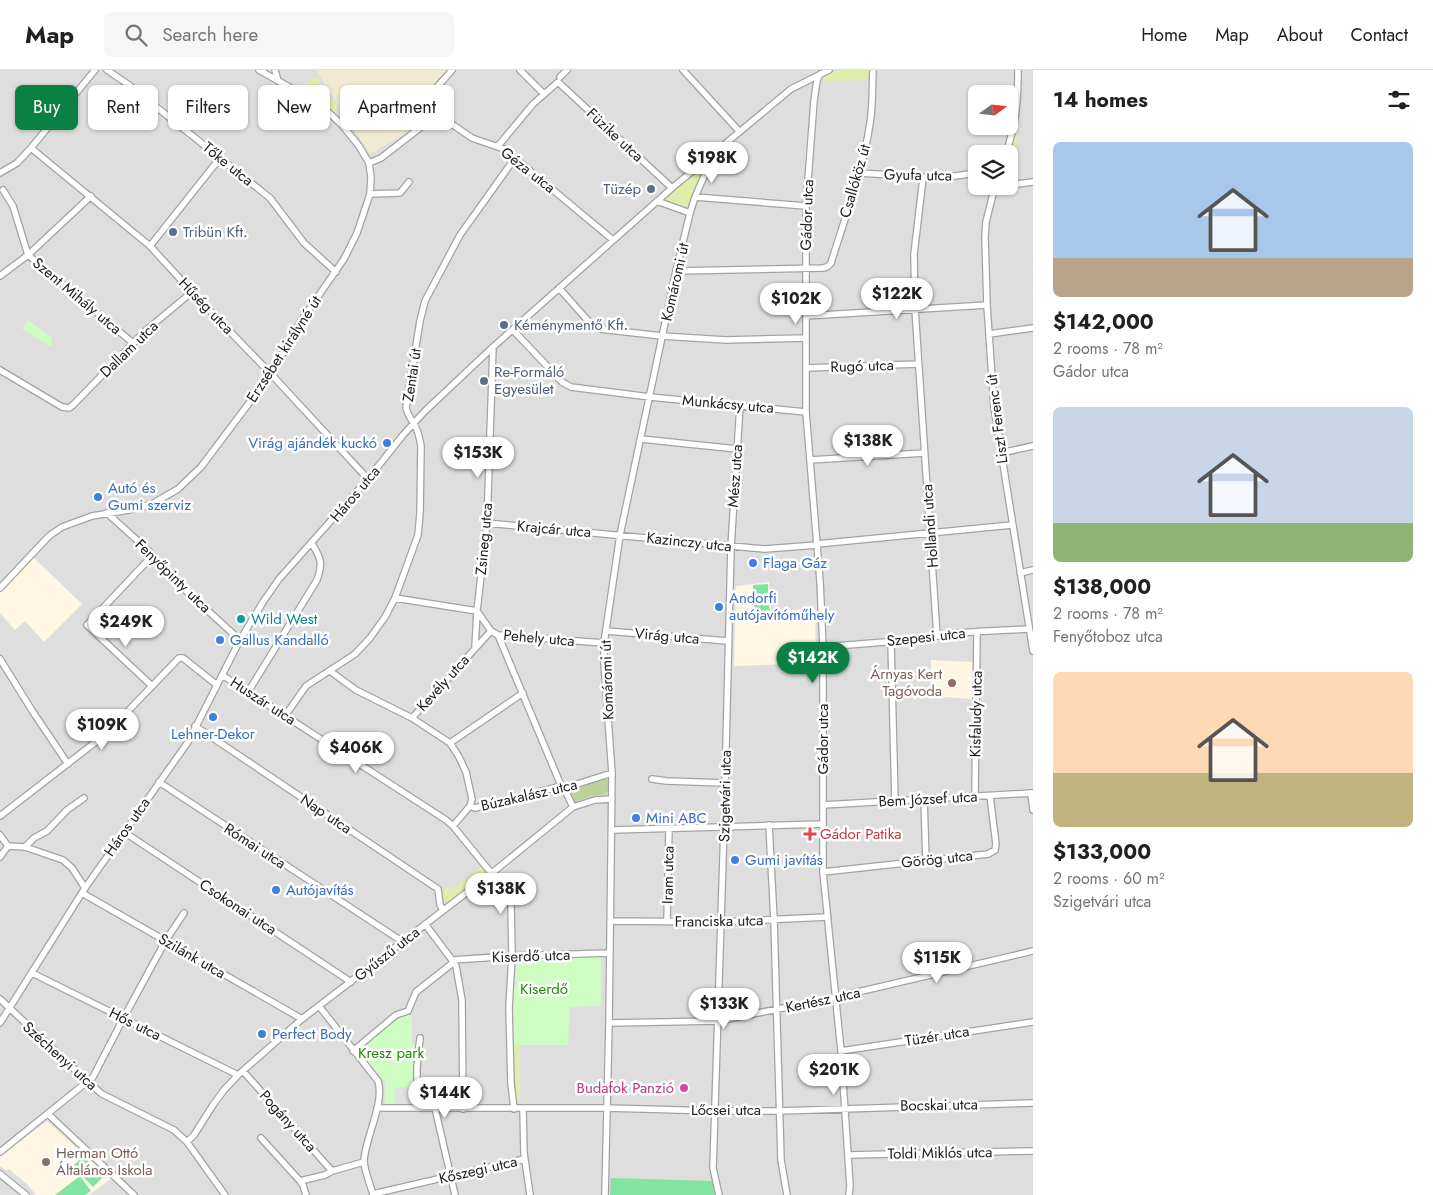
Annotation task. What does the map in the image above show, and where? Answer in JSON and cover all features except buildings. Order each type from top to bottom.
[{"type":"street","points":[[0,173],[17,163],[32,148],[95,70]]},
{"type":"street","name":"Tőke utca","points":[[107,70],[129,85],[270,198],[304,243],[336,272]]},
{"type":"street","name":"Erzsébet királyné út","points":[[1,584],[56,531],[70,523],[107,513],[141,508],[165,498],[178,489],[201,467],[272,374],[301,321],[336,272],[350,248],[370,194],[371,177],[369,163],[352,136],[326,110],[259,70]]},
{"type":"street","points":[[275,70],[278,81]]},
{"type":"street","points":[[439,85],[452,70]]},
{"type":"street","points":[[520,70],[544,94]]},
{"type":"street","points":[[498,146],[567,70]]},
{"type":"street","points":[[683,70],[739,131]]},
{"type":"street","name":"Háros utca","points":[[0,1023],[83,890],[188,742],[240,640],[268,594],[414,424],[493,347],[672,188],[791,89],[818,72],[829,70]]},
{"type":"street","name":"Csallóköz út","points":[[806,268],[823,268],[831,263],[859,173],[870,122],[873,70]]},
{"type":"street","points":[[1009,145],[1016,120],[1018,70]]},
{"type":"street","name":"Gádor utca","points":[[818,72],[806,206],[806,412],[823,647],[824,872],[841,1051],[849,1195]]},
{"type":"street","name":"Füzike utca","points":[[558,79],[672,188]]},
{"type":"street","name":"Géza utca","points":[[454,126],[472,138],[504,149],[612,240]]},
{"type":"street","points":[[369,163],[381,158],[417,130]]},
{"type":"street","name":"Hűség utca","points":[[32,148],[150,246],[272,374],[368,479]]},
{"type":"street","name":"Komáromi út","points":[[605,1195],[612,773],[604,643],[620,535],[676,271],[695,197],[718,149]]},
{"type":"street","points":[[150,246],[220,158]]},
{"type":"street","name":"Zentai út","points":[[285,716],[306,686],[355,654],[370,638],[385,617],[395,598],[418,534],[420,520],[421,446],[418,432],[407,414],[406,408],[425,300],[460,235],[515,158]]},
{"type":"street","name":"Gyufa utca","points":[[859,173],[923,178],[968,174]]},
{"type":"street","name":"Hollandi utca","points":[[923,178],[914,254],[915,309],[937,636]]},
{"type":"street","points":[[370,194],[400,193],[409,182]]},
{"type":"street","points":[[1018,184],[1033,182]]},
{"type":"street","name":"Szent Mihály utca","points":[[3,190],[13,206],[28,254],[133,343]]},
{"type":"street","name":"Liszt Ferenc út","points":[[993,195],[986,222],[985,237],[987,305],[994,407],[1033,651]]},
{"type":"street","points":[[0,276],[28,254],[91,196]]},
{"type":"street","points":[[695,197],[806,206]]},
{"type":"street","points":[[657,201],[690,213]]},
{"type":"street","points":[[676,271],[806,268]]},
{"type":"street","points":[[559,288],[590,323],[607,330],[726,340],[806,338]]},
{"type":"street","name":"Dallam utca","points":[[0,370],[62,407],[69,408],[144,332],[192,292]]},
{"type":"street","points":[[806,316],[987,305]]},
{"type":"street","points":[[989,334],[1033,328]]},
{"type":"street","name":"Munkácsy utca","points":[[513,330],[566,385],[576,388],[806,412]]},
{"type":"street","name":"Zsineg utca","points":[[477,611],[487,522],[493,347]]},
{"type":"street","name":"Rugó utca","points":[[806,368],[918,364]]},
{"type":"street","name":"Mész utca","points":[[731,546],[740,405]]},
{"type":"street","points":[[641,439],[737,449]]},
{"type":"street","points":[[1001,453],[1033,446]]},
{"type":"street","points":[[810,460],[924,453]]},
{"type":"street","name":"Fenyőpinty utca","points":[[107,513],[152,556],[160,567],[240,640]]},
{"type":"street","name":"Krajcár utca","points":[[487,522],[620,535]]},
{"type":"street","name":"Kazinczy utca","points":[[620,535],[765,550],[1012,525]]},
{"type":"street","points":[[248,692],[317,580],[321,570],[321,563],[319,555],[312,544]]},
{"type":"street","name":"Szigetvári utca","points":[[719,1195],[713,1168],[731,546]]},
{"type":"street","points":[[152,556],[87,625],[152,686]]},
{"type":"street","points":[[1020,573],[1033,570]]},
{"type":"street","points":[[395,598],[477,611]]},
{"type":"street","name":"Pehely utca","points":[[477,611],[492,631],[498,635],[604,643]]},
{"type":"street","name":"Kevély utca","points":[[475,648],[477,611]]},
{"type":"street","name":"Szepesi utca","points":[[823,647],[922,639],[977,632],[1029,629]]},
{"type":"street","name":"Kevély utca","points":[[412,718],[492,631]]},
{"type":"street","name":"Virág utca","points":[[606,631],[728,641]]},
{"type":"street","name":"Kisfaludy utca","points":[[974,797],[977,632]]},
{"type":"street","points":[[498,635],[560,783],[573,807]]},
{"type":"street","points":[[891,641],[895,801]]},
{"type":"street","points":[[0,816],[106,734],[179,658],[183,658],[217,685]]},
{"type":"street","points":[[0,659],[68,764]]},
{"type":"street","points":[[330,671],[356,690],[412,718],[450,743],[460,757],[466,772],[472,799],[470,806]]},
{"type":"street","name":"Huszár utca","points":[[222,675],[454,826],[511,899],[512,956],[509,1008],[511,1083],[514,1109]]},
{"type":"street","points":[[450,743],[523,693]]},
{"type":"street","name":"Nap utca","points":[[195,726],[438,889],[440,905],[444,910]]},
{"type":"street","name":"Búzakalász utca","points":[[454,826],[470,806],[475,808],[568,787],[612,773]]},
{"type":"street","points":[[652,779],[725,783]]},
{"type":"street","name":"Római utca","points":[[158,782],[403,942]]},
{"type":"street","points":[[1032,793],[1033,810]]},
{"type":"street","name":"Bem József utca","points":[[823,805],[1032,793]]},
{"type":"street","name":"Görög utca","points":[[824,872],[988,854],[995,850],[996,844],[990,796]]},
{"type":"street","points":[[25,847],[34,838],[47,831],[67,810],[84,798]]},
{"type":"street","name":"Gyűszű utca","points":[[187,1142],[194,1135],[224,1090],[302,1019],[492,873],[573,807],[595,800],[612,799]]},
{"type":"street","points":[[924,799],[926,860]]},
{"type":"street","points":[[612,830],[823,824]]},
{"type":"street","points":[[769,825],[774,920],[781,1160],[787,1195]]},
{"type":"street","name":"Iram utca","points":[[667,922],[669,829]]},
{"type":"street","name":"Csokonai utca","points":[[124,832],[351,982]]},
{"type":"street","points":[[0,835],[8,846]]},
{"type":"street","points":[[8,846],[25,847],[63,860],[72,868],[83,890]]},
{"type":"street","points":[[0,857],[8,846]]},
{"type":"street","name":"Szilánk utca","points":[[83,890],[302,1019]]},
{"type":"street","points":[[0,1152],[93,1077],[166,940],[184,913]]},
{"type":"street","name":"Franciska utca","points":[[610,921],[721,922],[828,917]]},
{"type":"street","points":[[426,924],[453,961],[462,1000],[463,1109]]},
{"type":"street","name":"Kertész utca","points":[[609,1023],[718,1021],[836,998],[1033,951]]},
{"type":"street","name":"Kiserdő utca","points":[[453,961],[512,956],[609,953]]},
{"type":"street","points":[[353,1051],[396,1015],[408,1011],[416,992],[453,961]]},
{"type":"street","name":"Hős utca","points":[[32,973],[123,1019],[241,1073]]},
{"type":"street","name":"Széchenyi utca","points":[[0,999],[102,1094],[174,1130],[187,1142],[225,1195]]},
{"type":"street","points":[[319,1006],[378,1082],[380,1094],[364,1162],[373,1194]]},
{"type":"street","name":"Tüzér utca","points":[[841,1051],[1033,1022]]},
{"type":"street","points":[[417,1108],[417,1067],[420,1038]]},
{"type":"street","name":"Pogány utca","points":[[241,1073],[332,1171]]},
{"type":"street","name":"Bocskai utca","points":[[845,1108],[1033,1103]]},
{"type":"street","name":"Lőcsei utca","points":[[377,1108],[607,1108],[716,1111],[845,1108]]},
{"type":"street","points":[[435,1108],[454,1195]]},
{"type":"street","points":[[523,1109],[524,1159],[530,1195]]},
{"type":"street","points":[[48,1114],[134,1195]]},
{"type":"street","points":[[261,1138],[300,1181],[306,1195]]},
{"type":"street","name":"Toldi Miklós utca","points":[[848,1155],[1033,1151]]},
{"type":"street","name":"Kőszegi utca","points":[[373,1194],[524,1159]]},
{"type":"street","points":[[300,1181],[325,1176],[332,1171],[364,1162]]},
{"type":"street","points":[[0,1182],[3,1176],[26,1195]]},
{"type":"shaded area","points":[[0,70],[316,70],[326,85],[258,85],[258,130],[330,130],[330,92],[340,107],[340,130],[355,130],[370,154],[396,130],[454,130],[454,85],[440,85],[452,70],[1033,70],[1033,1195],[0,1195]]},
{"type":"shaded area","points":[[316,70],[452,70],[440,85],[340,85],[340,107],[330,92],[330,85],[326,85]]},
{"type":"shaded area","points":[[355,130],[412,130],[370,154]]},
{"type":"shaded area","points":[[34,558],[82,604],[44,642],[25,621],[15,630],[0,613],[0,592]]},
{"type":"shaded area","points":[[769,582],[771,612],[815,608],[816,663],[734,666],[736,586]]},
{"type":"shaded area","name":"Árnyas Kert Tagóvoda","points":[[931,660],[973,662],[972,699],[932,696]]},
{"type":"shaded area","points":[[415,1087],[414,1105],[395,1105],[395,1088]]},
{"type":"shaded area","name":"Herman Ottó Általános Iskola","points":[[47,1121],[111,1179],[89,1195],[36,1195],[28,1185],[9,1169],[6,1170],[0,1166],[0,1157]]},
{"type":"green space","points":[[839,70],[869,70],[869,80],[822,81],[826,76]]},
{"type":"green space","points":[[316,77],[322,85],[304,85]]},
{"type":"green space","points":[[330,96],[337,105],[336,113],[330,109]]},
{"type":"green space","points":[[1016,135],[1018,135],[1017,145],[1012,145]]},
{"type":"green space","points":[[704,165],[705,167],[690,204],[684,207],[664,199]]},
{"type":"green space","points":[[28,320],[52,338],[51,347],[22,329]]},
{"type":"green space","points":[[768,584],[770,615],[755,616],[753,585]]},
{"type":"green space","points":[[606,778],[609,782],[609,789],[606,794],[575,802],[572,801],[569,793],[571,787]]},
{"type":"green space","points":[[482,866],[487,872],[448,902],[445,901],[443,894],[447,887],[453,890]]},
{"type":"green space","name":"Kiserdő","points":[[601,956],[601,1006],[570,1007],[568,1045],[513,1045],[512,1008],[515,958]]},
{"type":"green space","name":"Kresz park","points":[[407,1014],[412,1019],[415,1087],[395,1088],[395,1105],[385,1105],[385,1082],[359,1052],[380,1030],[393,1020]]},
{"type":"green space","points":[[513,1045],[520,1045],[520,1103],[515,1096],[513,1082]]},
{"type":"green space","points":[[83,1156],[103,1177],[93,1187],[73,1166]]},
{"type":"green space","points":[[80,1176],[91,1191],[85,1195],[55,1195]]},
{"type":"green space","points":[[611,1178],[712,1181],[715,1195],[610,1195]]},
{"type":"place","name":"Tüzép","points":[[651,189]]},
{"type":"place","name":"Tribün Kft.","points":[[173,232]]},
{"type":"place","name":"Kéménymentő Kft.","points":[[504,325]]},
{"type":"place","name":"Re-Formáló Egyesület","points":[[484,381]]},
{"type":"place","name":"Virág ajándék kuckó","points":[[387,443]]},
{"type":"place","name":"Autó és Gumi szerviz","points":[[98,497]]},
{"type":"place","name":"Flaga Gáz","points":[[753,563]]},
{"type":"place","name":"Andorfi autójavítóműhely","points":[[719,607]]},
{"type":"place","name":"Wild West","points":[[241,619]]},
{"type":"place","name":"Gallus Kandalló","points":[[220,640]]},
{"type":"place","name":"Árnyas Kert Tagóvoda","points":[[952,683]]},
{"type":"place","name":"Lehner-Dekor","points":[[213,717]]},
{"type":"place","name":"Mini ABC","points":[[636,818]]},
{"type":"place","name":"Gádor Patika","points":[[810,834]]},
{"type":"place","name":"Gumi javítás","points":[[735,860]]},
{"type":"place","name":"Autójavítás","points":[[276,890]]},
{"type":"place","name":"Perfect Body","points":[[262,1034]]},
{"type":"place","name":"Budafok Panzió","points":[[684,1088]]},
{"type":"place","name":"Herman Ottó Általános Iskola","points":[[46,1162]]}]
